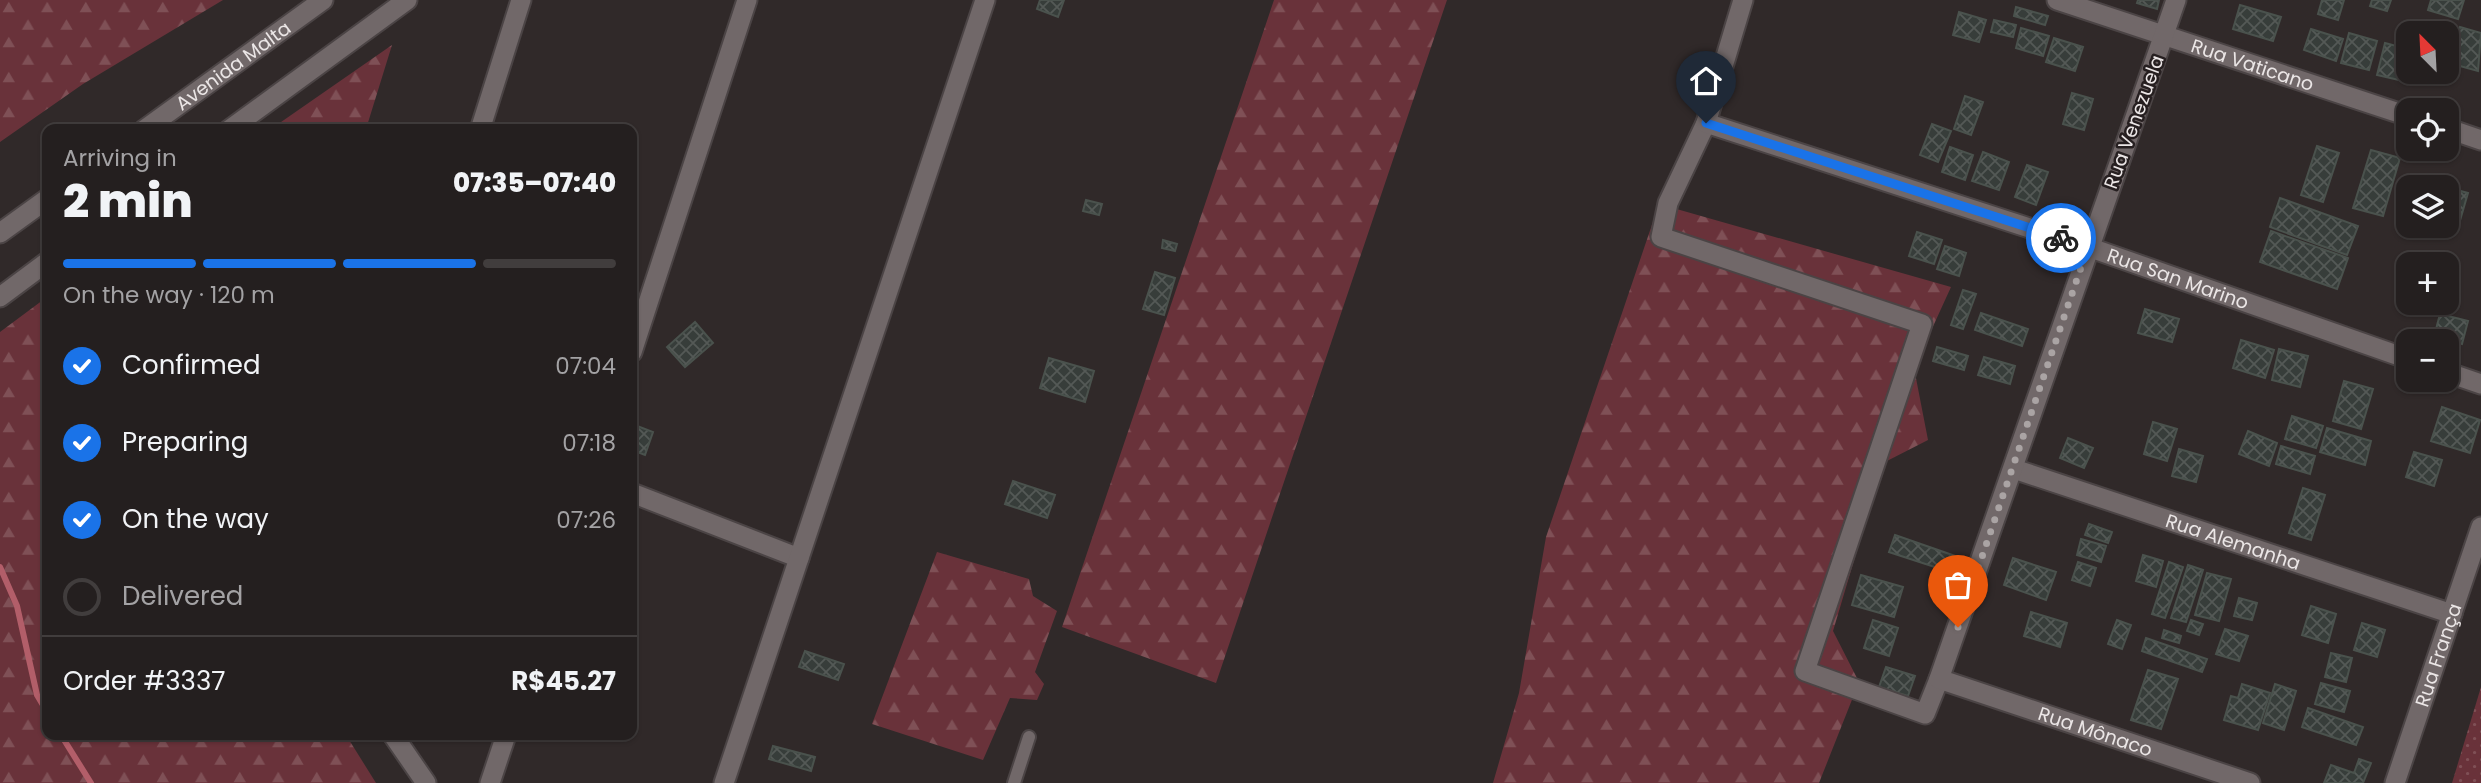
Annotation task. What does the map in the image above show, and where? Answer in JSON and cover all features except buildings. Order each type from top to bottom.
[{"type":"street","name":"Avenida Malta","points":[[152,124],[323,0]]},
{"type":"street","points":[[237,124],[407,0]]},
{"type":"street","points":[[482,124],[521,0]]},
{"type":"street","points":[[637,337],[747,0]]},
{"type":"street","points":[[724,783],[985,0]]},
{"type":"street","points":[[1706,123],[1743,0]]},
{"type":"street","name":"Rua Vaticano","points":[[2057,0],[2396,112]]},
{"type":"street","name":"Rua Venezuela","points":[[1706,123],[1668,203],[1661,237],[1922,324],[1805,671],[1925,714],[2014,469],[2088,247],[2176,0]]},
{"type":"street","name":"Rua San Marino","points":[[1706,123],[2088,247],[2396,355]]},
{"type":"street","points":[[2459,132],[2481,140]]},
{"type":"street","points":[[0,233],[42,203]]},
{"type":"street","points":[[0,297],[42,266]]},
{"type":"street","points":[[2459,376],[2481,384]]},
{"type":"street","name":"Rua Alemanha","points":[[2014,469],[2452,614]]},
{"type":"street","points":[[637,494],[799,558]]},
{"type":"street","name":"Rua França","points":[[2395,783],[2481,527]]},
{"type":"street","name":"Rua Mônaco","points":[[1939,680],[2250,783]]},
{"type":"street","points":[[396,740],[426,783]]},
{"type":"street","points":[[490,783],[504,740]]},
{"type":"lane","points":[[1014,783],[1029,737]]},
{"type":"green space","points":[[0,0],[223,0],[83,84],[0,142]]},
{"type":"green space","points":[[1274,0],[1447,0],[1216,683],[1062,627]]},
{"type":"green space","points":[[392,45],[368,124],[278,124]]},
{"type":"green space","points":[[1659,204],[1951,287],[1914,368],[1928,440],[1883,463],[1833,631],[1859,682],[1819,783],[1493,783],[1519,693],[1546,537]]},
{"type":"green space","points":[[42,301],[42,740],[349,740],[376,783],[0,783],[0,332]]},
{"type":"green space","points":[[937,552],[1029,579],[1033,596],[1057,611],[1035,672],[1044,684],[1037,700],[1010,698],[983,760],[872,724]]},
{"type":"green space","points":[[2481,687],[2481,783],[2452,783]]},
{"type":"waterway","points":[[0,567],[17,606],[37,695],[42,704]]},
{"type":"waterway","points":[[64,740],[91,783]]},
{"type":"way so far","points":[[1958,627],[2088,247],[2061,238]]},
{"type":"route","points":[[1706,123],[2061,238]]}]
